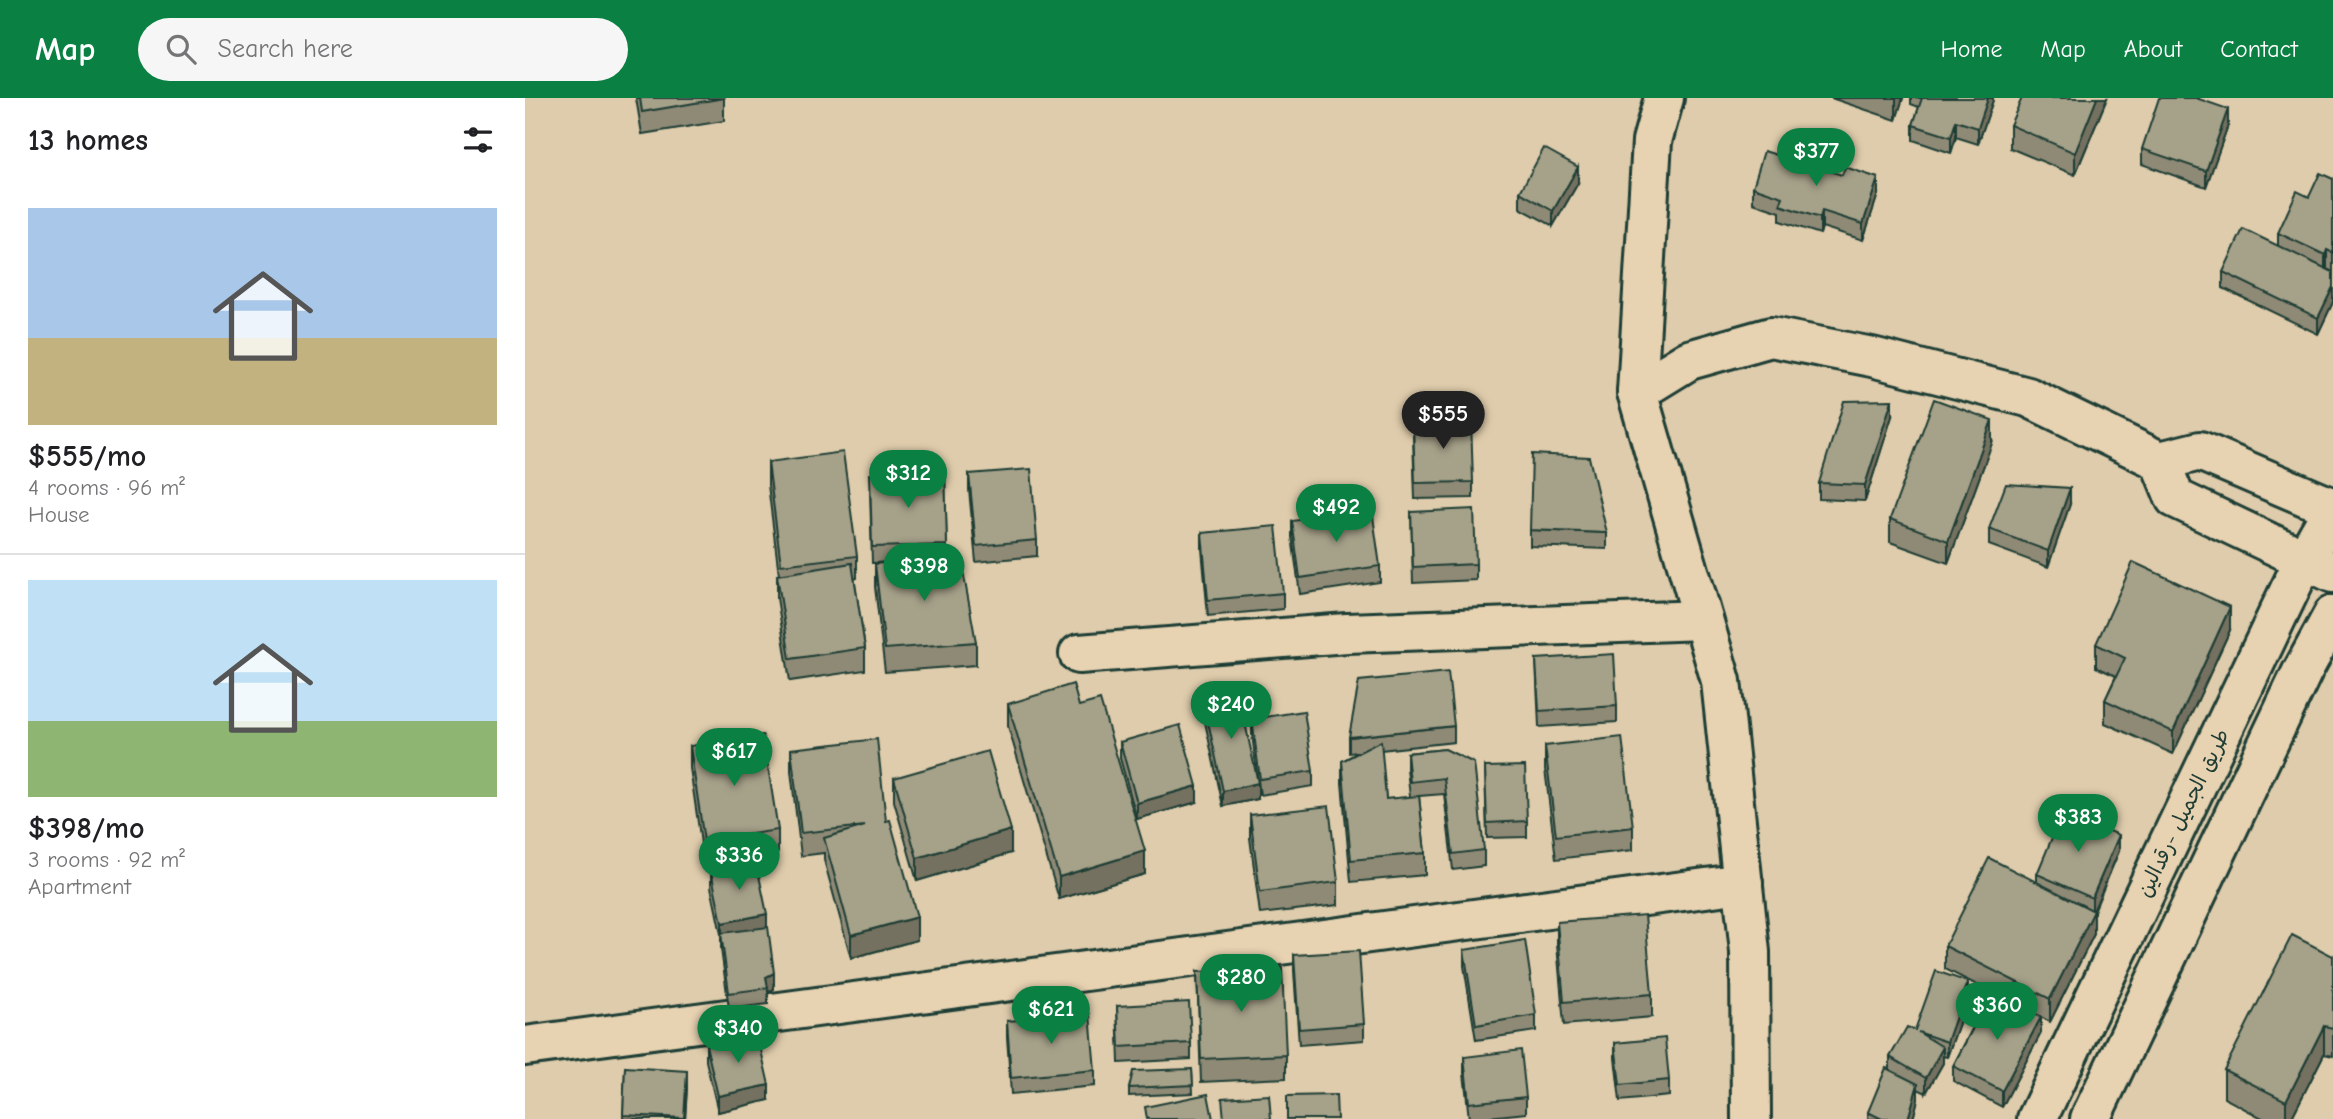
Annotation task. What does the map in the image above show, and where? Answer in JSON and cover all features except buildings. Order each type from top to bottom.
[{"type":"street","points":[[1664,98],[1652,141],[1637,392],[1721,681],[1750,952],[1751,1119]]},
{"type":"street","points":[[1637,392],[1689,360],[1771,337],[1872,357],[2028,397],[2159,461],[2200,451],[2333,509]]},
{"type":"street","points":[[2159,461],[2175,498],[2319,566]]},
{"type":"street","name":"طريق الجميل -رقدالين","points":[[2037,1119],[2319,566],[2333,509]]},
{"type":"street","points":[[2090,1119],[2302,672],[2333,615]]},
{"type":"street","points":[[1079,654],[1347,633],[1703,620]]},
{"type":"street","points":[[525,1046],[1743,883]]}]
